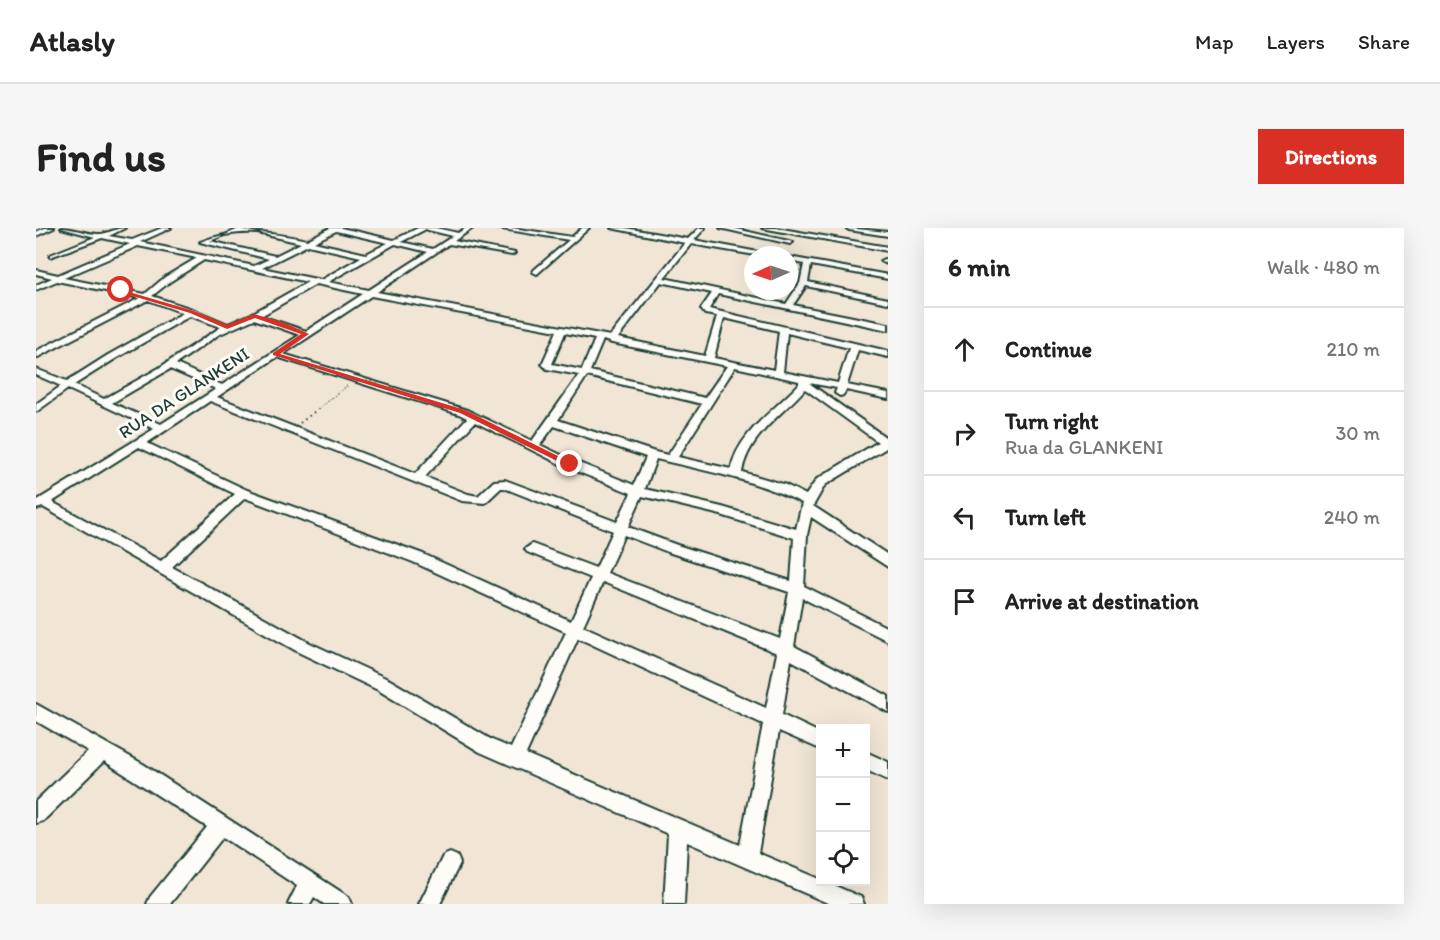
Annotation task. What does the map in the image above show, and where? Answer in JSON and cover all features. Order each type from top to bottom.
[{"type":"street","points":[[36,234],[51,228]]},
{"type":"street","points":[[64,228],[370,293],[778,373],[804,382],[844,386],[888,396]]},
{"type":"street","points":[[52,256],[122,228]]},
{"type":"street","points":[[36,288],[168,228]]},
{"type":"street","points":[[181,252],[237,228]]},
{"type":"street","points":[[243,228],[367,256]]},
{"type":"street","points":[[256,268],[335,228],[433,251]]},
{"type":"street","points":[[105,403],[170,365],[227,327],[254,316],[423,228]]},
{"type":"street","points":[[428,228],[458,235]]},
{"type":"street","name":"RUA DA GLANKENI","points":[[39,504],[139,443],[470,228]]},
{"type":"street","points":[[499,228],[574,239]]},
{"type":"street","points":[[537,272],[586,228]]},
{"type":"street","points":[[614,228],[744,251]]},
{"type":"street","points":[[612,340],[661,280],[688,242],[702,228]]},
{"type":"street","points":[[723,228],[788,246],[799,234]]},
{"type":"street","points":[[765,228],[846,245],[888,249]]},
{"type":"street","points":[[849,228],[888,234]]},
{"type":"street","points":[[204,242],[276,258]]},
{"type":"street","points":[[447,242],[512,253]]},
{"type":"street","points":[[36,355],[147,297],[168,279],[204,257]]},
{"type":"street","points":[[798,260],[888,277]]},
{"type":"street","points":[[788,307],[804,284],[808,262]]},
{"type":"street","points":[[36,272],[147,297],[227,327]]},
{"type":"street","points":[[661,280],[888,327]]},
{"type":"street","points":[[804,284],[888,301]]},
{"type":"street","points":[[716,292],[705,309],[721,315],[888,354]]},
{"type":"street","points":[[36,409],[67,383],[192,312]]},
{"type":"street","points":[[709,359],[721,315]]},
{"type":"street","points":[[254,316],[306,334]]},
{"type":"street","points":[[562,330],[547,365],[708,402]]},
{"type":"street","points":[[778,373],[783,330]]},
{"type":"street","points":[[535,445],[585,373],[600,337]]},
{"type":"street","points":[[834,403],[844,386],[854,347]]},
{"type":"street","points":[[275,354],[474,416],[570,464],[638,491],[722,511],[801,535]]},
{"type":"street","points":[[170,365],[222,388]]},
{"type":"street","points":[[672,458],[732,365]]},
{"type":"street","points":[[36,372],[67,383],[133,418],[162,428]]},
{"type":"street","points":[[747,857],[797,589],[801,535],[807,504],[821,482],[887,443],[804,382]]},
{"type":"street","points":[[736,474],[740,454],[759,429],[804,382]]},
{"type":"street","points":[[208,397],[475,500],[486,498],[502,483],[673,549],[740,568],[797,589],[888,635]]},
{"type":"street","points":[[417,479],[474,416]]},
{"type":"street","points":[[553,422],[652,454],[736,474],[782,489],[807,504],[888,562]]},
{"type":"street","points":[[139,443],[243,493],[417,558],[816,739]]},
{"type":"street","points":[[515,759],[638,491],[652,454]]},
{"type":"street","points":[[161,569],[243,493]]},
{"type":"street","points":[[39,504],[305,648],[384,685],[486,746],[854,904]]},
{"type":"street","points":[[532,549],[598,577],[710,616],[786,649],[888,704]]},
{"type":"street","points":[[36,712],[102,750],[342,904]]},
{"type":"street","points":[[36,813],[102,750]]},
{"type":"street","points":[[870,763],[888,771]]},
{"type":"street","points":[[157,904],[221,825]]},
{"type":"street","points":[[674,904],[678,829]]},
{"type":"street","points":[[429,904],[450,863]]},
{"type":"street","points":[[298,904],[310,884]]},
{"type":"path","points":[[291,430],[357,378]]},
{"type":"route","points":[[121,290],[192,312],[227,327],[254,316],[283,324],[306,334],[275,354],[436,402],[474,416],[570,464]]}]
